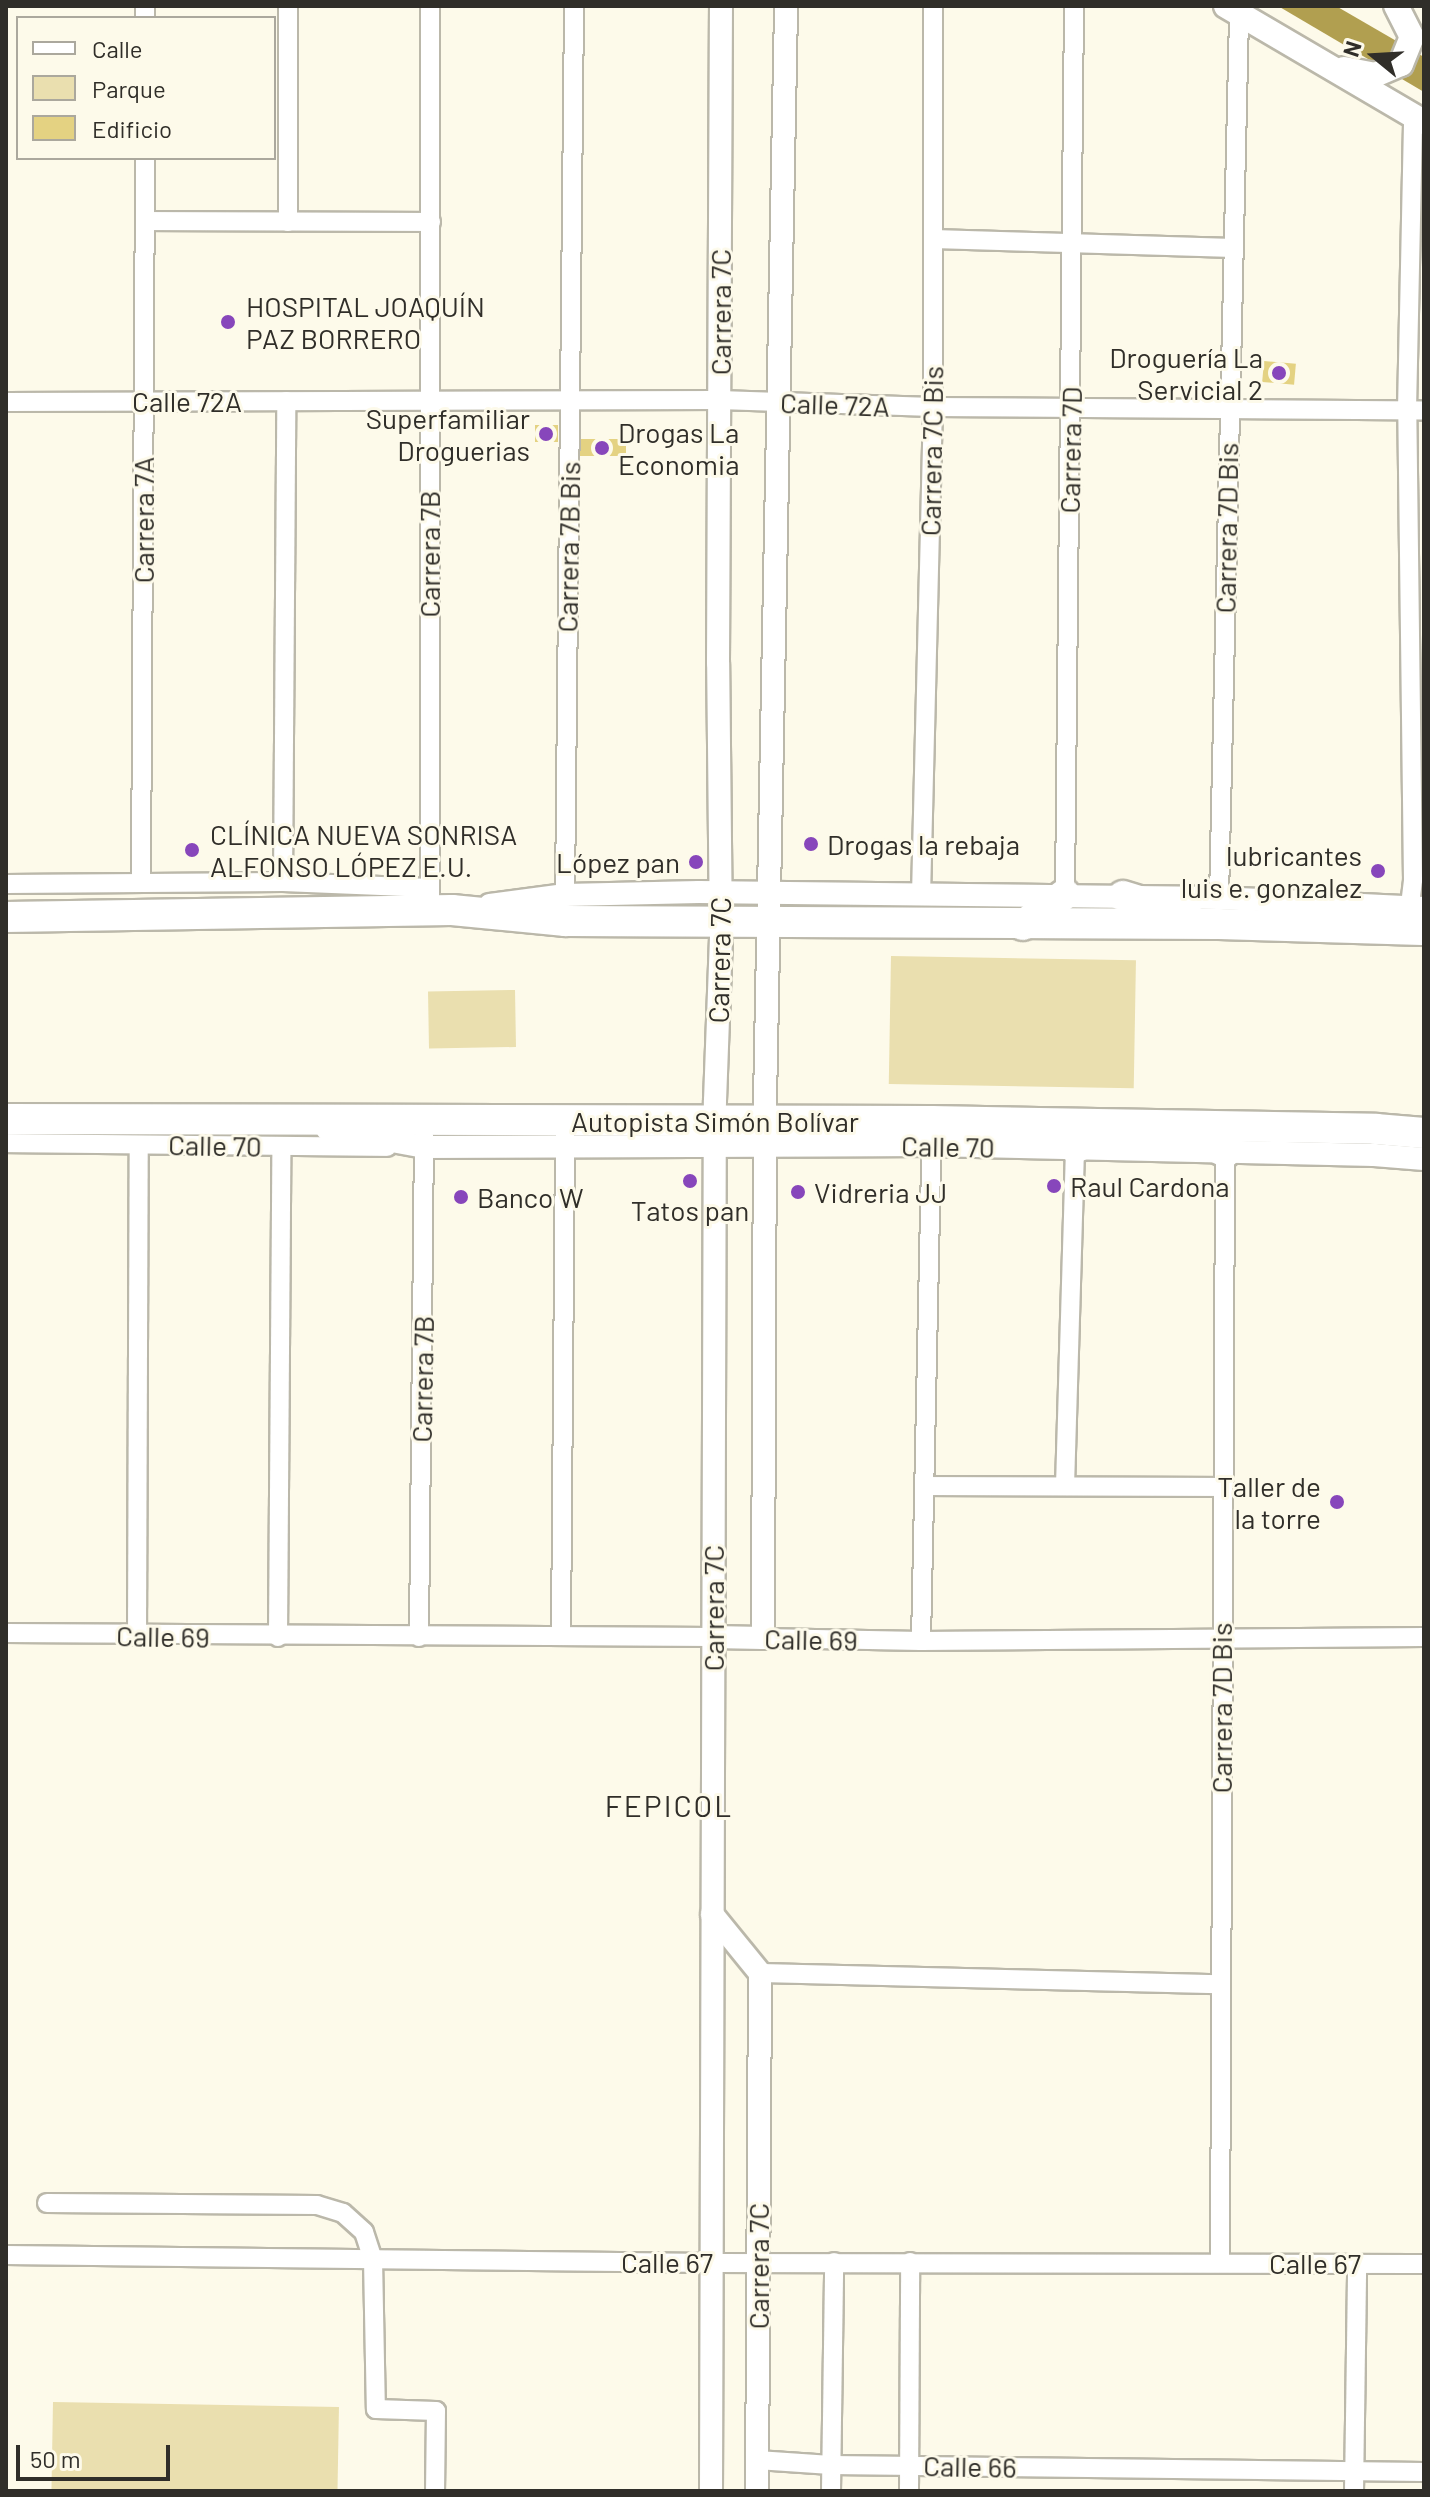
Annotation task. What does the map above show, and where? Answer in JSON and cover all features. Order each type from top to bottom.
[{"type":"highway","points":[[1023,925],[1065,894]]},
{"type":"highway","points":[[1123,896],[1218,911]]},
{"type":"highway","points":[[6,917],[437,903],[565,921],[720,906],[1023,925],[1218,911],[1419,914]]},
{"type":"highway","name":"Autopista Simón Bolívar","points":[[6,1119],[281,1133],[715,1133],[1125,1125],[1376,1129],[1424,1133]]},
{"type":"highway","points":[[1075,1148],[1125,1125]]},
{"type":"highway","points":[[1175,1126],[1225,1152]]},
{"type":"main road","points":[[1320,61],[1367,74],[1384,74],[1405,58],[1411,32],[1409,9]]},
{"type":"main road","points":[[1233,10],[1418,118]]},
{"type":"street","points":[[288,6],[288,222]]},
{"type":"street","name":"Carrera 7B","points":[[430,6],[428,401],[437,903]]},
{"type":"street","name":"Carrera 7B Bis","points":[[565,895],[574,6]]},
{"type":"street","name":"Carrera 7C","points":[[711,2491],[715,1133],[720,906],[721,6]]},
{"type":"street","name":"Carrera 7C","points":[[763,1638],[765,1132],[786,6]]},
{"type":"street","name":"Carrera 7C Bis","points":[[921,896],[933,407],[933,6]]},
{"type":"street","name":"Carrera 7D","points":[[1065,894],[1074,6]]},
{"type":"street","name":"Carrera 7D Bis","points":[[1218,911],[1233,248],[1233,10]]},
{"type":"street","points":[[1418,118],[1413,880],[1419,914]]},
{"type":"street","name":"Carrera 7A","points":[[141,883],[145,160]]},
{"type":"street","points":[[145,221],[431,222]]},
{"type":"street","points":[[934,239],[1233,248]]},
{"type":"street","name":"Calle 72A","points":[[6,402],[719,400],[933,407],[1415,410]]},
{"type":"street","points":[[283,882],[286,401]]},
{"type":"street","points":[[6,884],[283,882],[437,903],[565,895],[720,906]]},
{"type":"street","points":[[769,907],[921,896],[1123,896]]},
{"type":"street","points":[[6,907],[52,915]]},
{"type":"street","name":"Calle 70","points":[[765,1132],[931,1145],[1424,1159]]},
{"type":"street","points":[[278,1637],[281,1133]]},
{"type":"street","name":"Calle 70","points":[[6,1143],[139,1145],[281,1133]]},
{"type":"street","points":[[561,1635],[565,1133]]},
{"type":"street","name":"Carrera 7B","points":[[419,1637],[424,1134]]},
{"type":"street","points":[[137,1636],[139,1145]]},
{"type":"street","points":[[921,1641],[931,1145]]},
{"type":"street","points":[[1065,1486],[1075,1148]]},
{"type":"street","name":"Carrera 7D Bis","points":[[1220,2263],[1225,1152]]},
{"type":"street","points":[[926,1486],[1223,1487]]},
{"type":"street","name":"Calle 69","points":[[6,1633],[278,1637],[561,1635],[921,1641],[1222,1636],[1424,1637]]},
{"type":"street","points":[[712,1914],[760,1973],[1220,1984]]},
{"type":"street","name":"Carrera 7C","points":[[757,2491],[760,1973]]},
{"type":"street","points":[[47,2203],[317,2205],[343,2213],[364,2232],[373,2259],[376,2409],[436,2411],[435,2491]]},
{"type":"street","name":"Calle 67","points":[[6,2255],[711,2263],[1424,2264]]},
{"type":"street","points":[[831,2491],[834,2262]]},
{"type":"street","points":[[909,2491],[910,2262]]},
{"type":"street","points":[[1354,2491],[1357,2264]]},
{"type":"street","name":"Calle 66","points":[[757,2460],[831,2465],[1424,2472]]},
{"type":"green space","points":[[891,956],[1136,960],[1134,1088],[889,1084]]},
{"type":"green space","points":[[515,990],[516,1047],[429,1049],[428,992]]},
{"type":"green space","points":[[53,2402],[339,2407],[337,2491],[51,2491]]},
{"type":"shaded area","points":[[1278,6],[1336,6],[1424,57],[1424,92]]},
{"type":"building","name":"Droguería La Servicial 2","points":[[1264,361],[1296,364],[1294,385],[1262,382]]},
{"type":"building","name":"Superfamiliar Droguerias","points":[[535,425],[558,425],[558,442],[535,442]]},
{"type":"building","name":"Drogas La Economia","points":[[578,439],[626,439],[626,456],[578,456]]},
{"type":"place","name":"HOSPITAL JOAQUÍN PAZ BORRERO","points":[[228,322]]},
{"type":"place","name":"Droguería La Servicial 2","points":[[1279,373]]},
{"type":"place","name":"Superfamiliar Droguerias","points":[[546,434]]},
{"type":"place","name":"Drogas La Economia","points":[[602,448]]},
{"type":"place","name":"Drogas la rebaja","points":[[811,844]]},
{"type":"place","name":"CLÍNICA NUEVA SONRISA ALFONSO LÓPEZ E.U.","points":[[192,850]]},
{"type":"place","name":"López pan","points":[[696,862]]},
{"type":"place","name":"lubricantes luis e. gonzalez","points":[[1378,871]]},
{"type":"place","name":"Tatos pan","points":[[690,1181]]},
{"type":"place","name":"Raul Cardona","points":[[1054,1186]]},
{"type":"place","name":"Vidreria JJ","points":[[798,1192]]},
{"type":"place","name":"Banco W","points":[[461,1197]]},
{"type":"place","name":"Taller de la torre","points":[[1337,1502]]},
{"type":"district","name":"FEPICOL","points":[[669,1805]]}]
